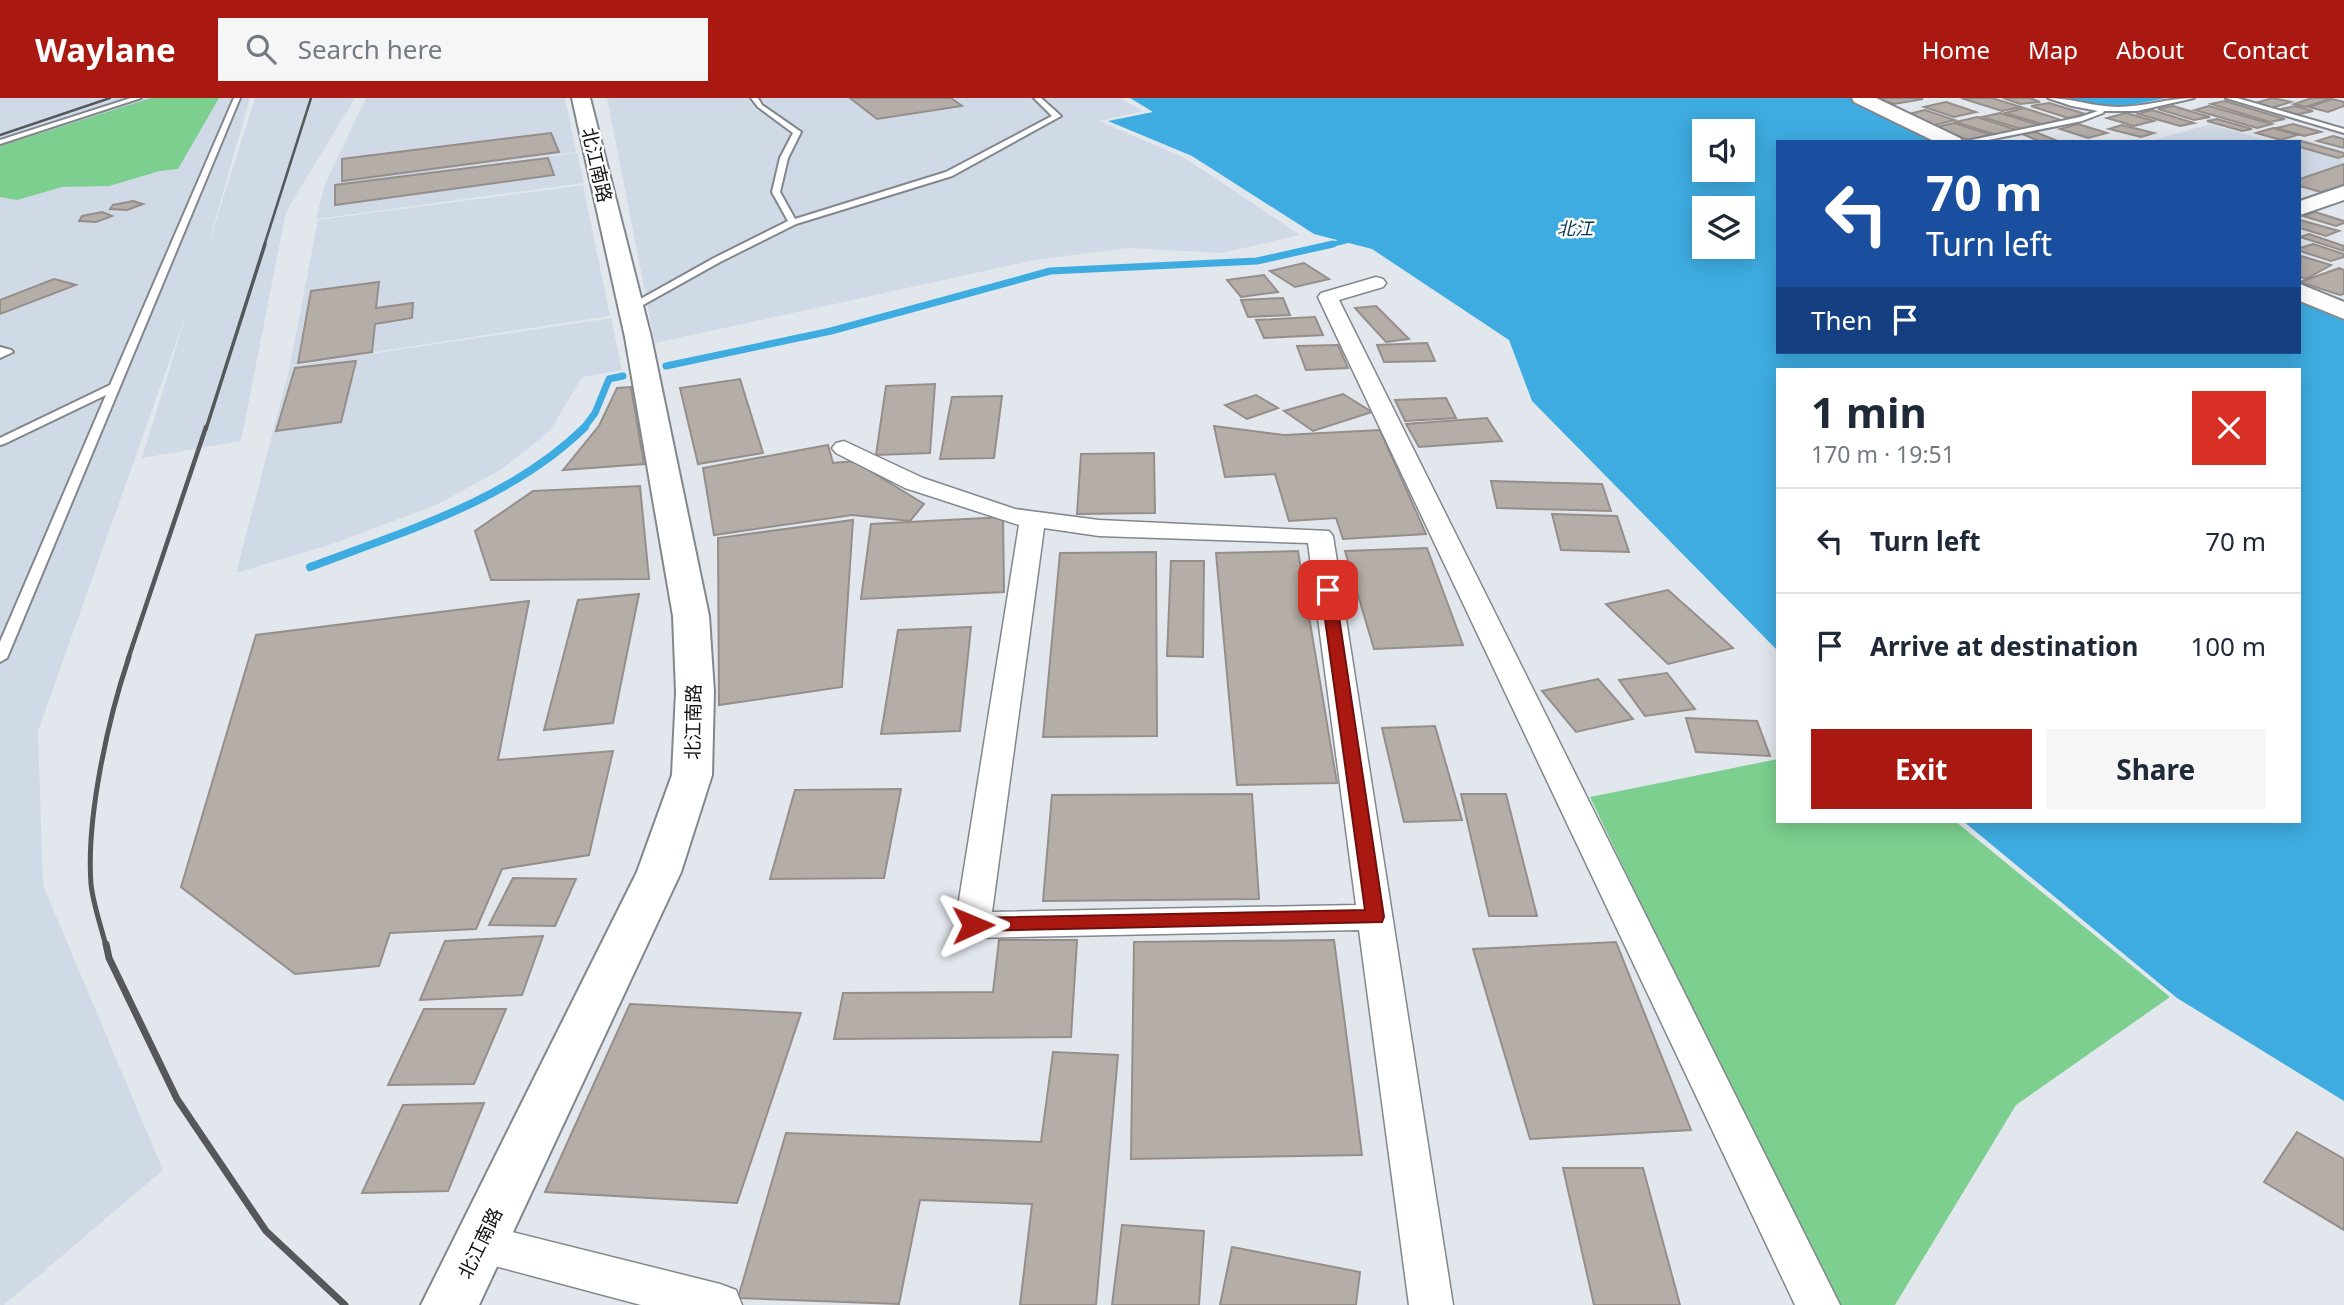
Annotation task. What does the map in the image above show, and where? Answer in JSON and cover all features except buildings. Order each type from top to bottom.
[{"type":"street","name":"北江南路","points":[[450,1305],[659,872],[692,775],[695,692],[691,616],[631,308],[581,98]]},
{"type":"street","points":[[1861,98],[1949,140]]},
{"type":"street","points":[[2301,208],[2344,193]]},
{"type":"street","points":[[1376,283],[1328,297],[1818,1305]]},
{"type":"street","points":[[2301,292],[2344,311]]},
{"type":"street","points":[[844,448],[914,483],[1012,516],[1099,528],[1320,536],[1431,1305]]},
{"type":"street","points":[[1033,519],[973,925],[1375,917]]},
{"type":"street","points":[[480,1243],[720,1305]]},
{"type":"lane","points":[[0,142],[138,98]]},
{"type":"lane","points":[[0,658],[237,98]]},
{"type":"lane","points":[[754,98],[760,106],[797,132],[784,158],[776,192],[793,222]]},
{"type":"lane","points":[[631,308],[793,222],[949,174],[994,152],[1057,116],[1037,98]]},
{"type":"lane","points":[[2051,98],[2104,111],[2134,111],[2191,98]]},
{"type":"lane","points":[[2229,98],[2344,131]]},
{"type":"lane","points":[[1976,140],[2082,119],[2104,111]]},
{"type":"lane","points":[[0,350],[8,352],[0,355]]},
{"type":"lane","points":[[0,442],[115,387]]},
{"type":"shaded area","points":[[0,98],[250,98],[207,249],[255,98],[355,98],[286,212],[241,441],[142,458],[187,312],[38,731],[43,885],[163,1170],[4,1305],[0,1305]]},
{"type":"shaded area","points":[[366,98],[565,98],[576,152],[419,173],[577,153],[584,183],[316,219],[325,184]]},
{"type":"shaded area","points":[[607,98],[1120,98],[1143,111],[1099,121],[1183,157],[1300,235],[1222,253],[1128,248],[1035,260],[655,343]]},
{"type":"shaded area","points":[[2210,124],[2266,140],[2154,140]]},
{"type":"shaded area","points":[[2297,138],[2344,151],[2344,159],[2341,160],[2344,162],[2344,188],[2323,195],[2301,188],[2301,140],[2290,140]]},
{"type":"shaded area","points":[[583,185],[610,316],[290,365],[318,220]]},
{"type":"shaded area","points":[[611,318],[622,370],[582,377],[550,431],[502,469],[436,505],[332,544],[236,573],[290,366]]},
{"type":"green space","points":[[151,98],[219,98],[178,169],[160,171],[109,186],[62,187],[17,200],[0,197],[0,146]]},
{"type":"green space","points":[[1776,759],[1776,823],[1957,823],[2170,997],[2016,1105],[1895,1305],[1832,1305],[1590,797]]},
{"type":"water","name":"北江","points":[[1130,98],[1855,98],[1933,140],[1776,140],[1776,354],[2301,354],[2301,302],[2344,321],[2344,1101],[2177,998],[1965,823],[2301,823],[2301,368],[1776,368],[1776,649],[1532,401],[1509,340],[1372,249],[1314,234],[1192,156],[1108,121],[1153,112]]},
{"type":"water","points":[[2067,98],[2166,98],[2115,108]]},
{"type":"waterway","points":[[1325,246],[1354,239]]},
{"type":"waterway","points":[[666,366],[831,331],[1050,271],[1257,261],[1333,244]]},
{"type":"waterway","points":[[584,428],[595,413],[609,379],[623,376]]},
{"type":"waterway","points":[[310,567],[419,526],[491,494],[524,475],[584,428]]},
{"type":"railway","points":[[0,135],[110,98]]},
{"type":"railway","points":[[264,246],[311,98]]},
{"type":"railway","points":[[206,429],[265,244]]},
{"type":"railway","points":[[128,659],[206,427]]},
{"type":"railway","points":[[106,946],[91,884],[92,829],[106,739],[129,657]]},
{"type":"railway","points":[[106,944],[109,958],[177,1099],[266,1231],[345,1305]]},
{"type":"route","points":[[973,925],[1375,917],[1328,590]]}]
